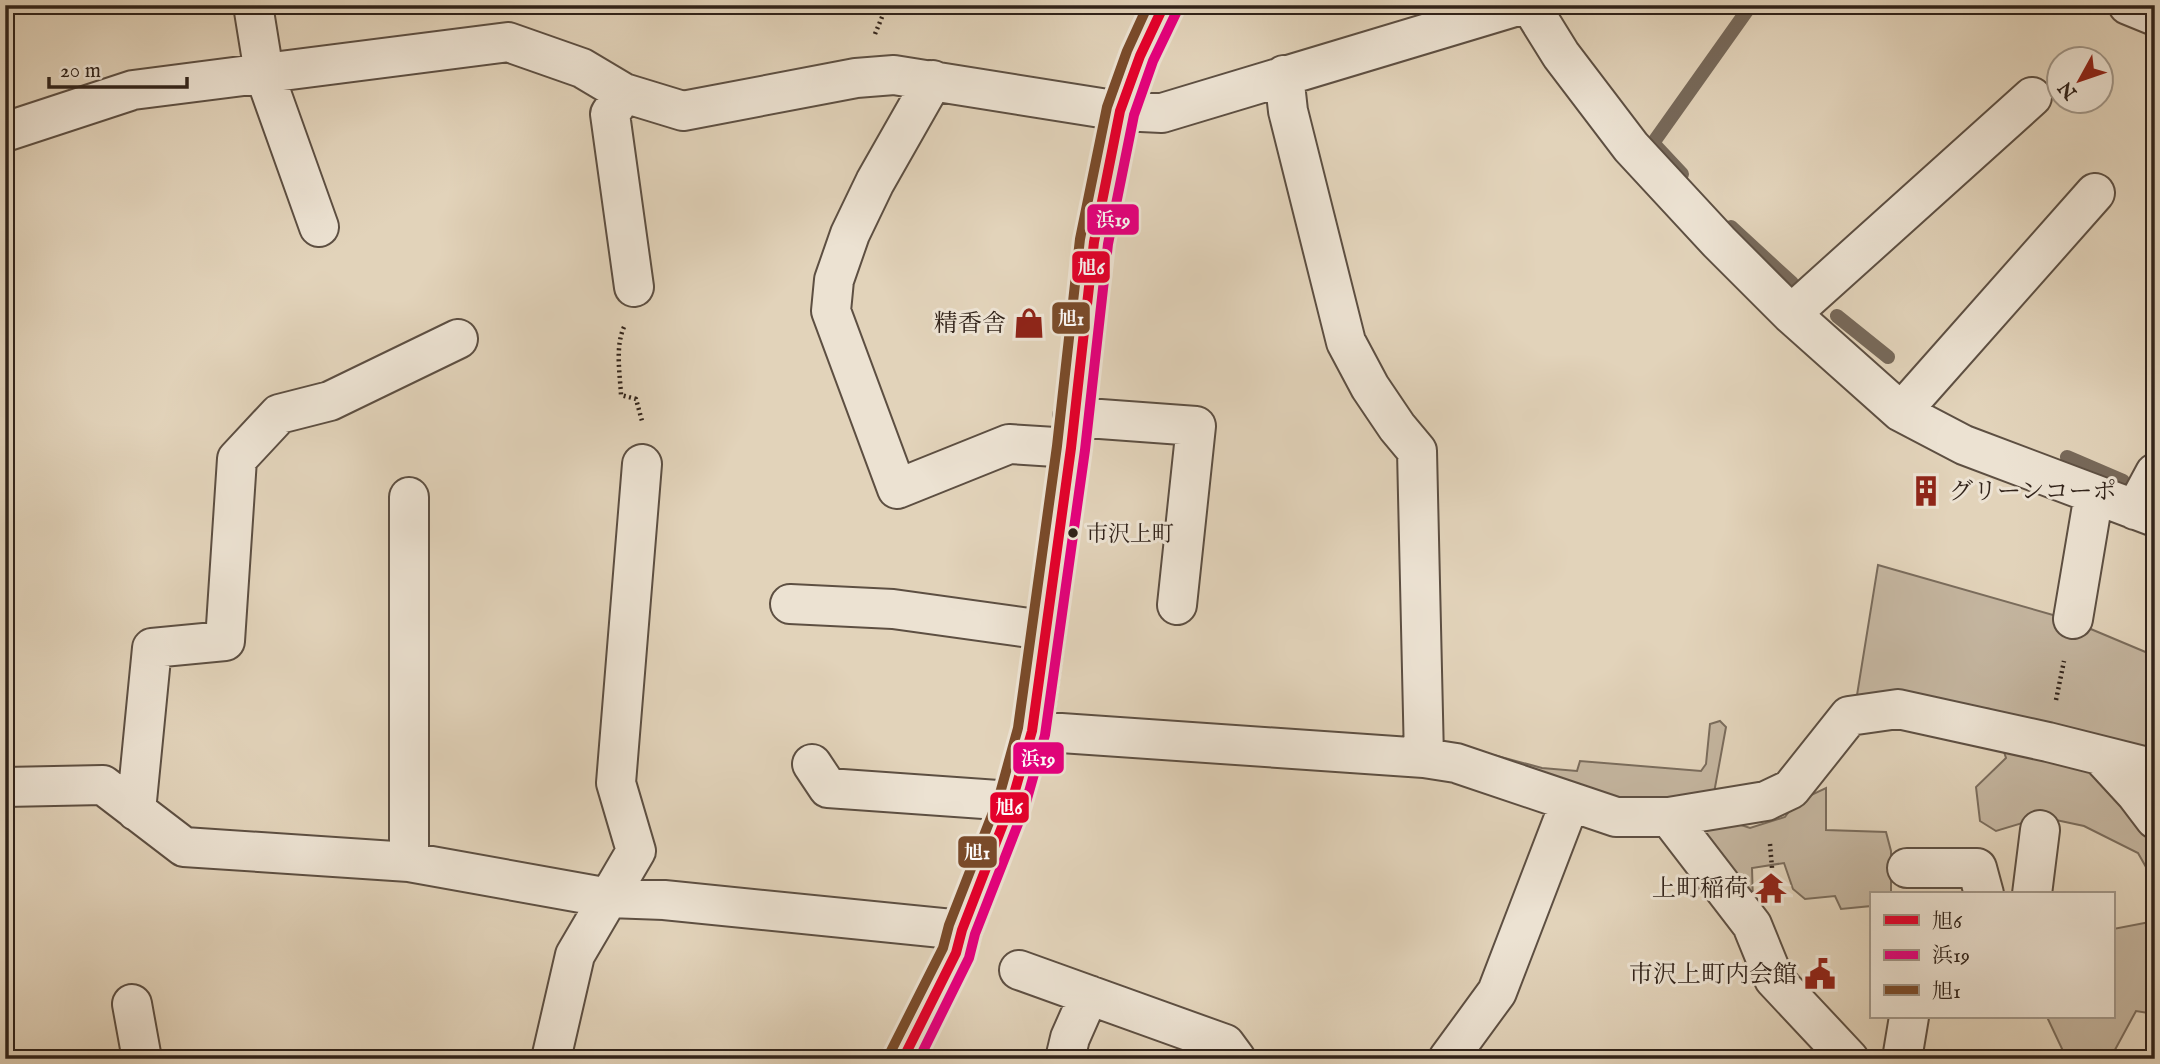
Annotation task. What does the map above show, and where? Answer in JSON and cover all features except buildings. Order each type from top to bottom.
[{"type":"street","points":[[253,5],[264,73],[319,227]]},
{"type":"street","points":[[903,1059],[956,953],[962,930],[1012,801],[1032,731],[1072,433],[1094,242],[1120,111],[1140,56],[1164,5]]},
{"type":"street","points":[[5,132],[133,90],[508,42],[582,68],[624,93],[683,111],[856,78],[894,75],[1120,111],[1162,114],[1521,5]]},
{"type":"street","points":[[1531,5],[1561,55],[1631,147],[1719,242],[1791,314],[1901,412],[1964,445],[2145,513],[2155,473]]},
{"type":"street","points":[[2128,5],[2155,16]]},
{"type":"street","points":[[1284,75],[1288,111],[1346,342],[1370,387],[1417,451],[1424,758]]},
{"type":"street","points":[[933,80],[874,183],[850,234],[834,280],[831,312],[897,489],[1009,444],[1072,433],[1196,426],[1177,606]]},
{"type":"street","points":[[624,93],[610,114],[634,286]]},
{"type":"street","points":[[1791,314],[2032,97]]},
{"type":"street","points":[[1901,412],[2095,193]]},
{"type":"street","points":[[136,811],[152,648],[225,641],[237,459],[279,414],[330,401],[458,339]]},
{"type":"street","points":[[551,1059],[575,955],[636,851],[616,783],[642,464]]},
{"type":"street","points":[[2073,619],[2094,495]]},
{"type":"street","points":[[409,497],[409,862]]},
{"type":"street","points":[[790,604],[893,609],[1044,630]]},
{"type":"street","points":[[1032,731],[1424,758],[1456,763],[1616,817],[1669,817],[1766,801],[1791,789],[1849,716],[1898,709],[2155,769]]},
{"type":"street","points":[[2102,757],[2155,819]]},
{"type":"street","points":[[812,764],[828,788],[1012,801]]},
{"type":"street","points":[[5,787],[103,785],[184,847],[409,862],[609,898],[664,900],[962,930]]},
{"type":"street","points":[[1448,1059],[1497,992],[1570,802]]},
{"type":"street","points":[[1669,817],[1752,926],[1774,979],[1849,1059]]},
{"type":"street","points":[[1907,868],[1980,881],[2034,884],[2040,830]]},
{"type":"street","points":[[1019,970],[1225,1044],[1236,1059]]},
{"type":"street","points":[[1065,1059],[1070,1038],[1089,995]]},
{"type":"street","points":[[132,1004],[142,1059]]},
{"type":"path","points":[[634,286],[634,305],[621,334],[619,358],[621,395],[636,399],[642,416],[642,464]]},
{"type":"path","points":[[2048,742],[2073,619]]},
{"type":"shaded area","points":[[1878,565],[2067,619],[2155,656],[2155,883],[2138,853],[2084,826],[2042,817],[1996,831],[1980,821],[1976,787],[2006,758],[1990,709],[1857,695]]},
{"type":"shaded area","points":[[1720,721],[1726,727],[1714,793],[1653,809],[1484,761],[1494,755],[1542,768],[1577,771],[1580,761],[1701,771],[1706,764],[1710,724]]},
{"type":"shaded area","points":[[1826,788],[1826,830],[1886,832],[1891,851],[1891,892],[1870,892],[1870,906],[1841,909],[1835,896],[1805,899],[1793,889],[1784,863],[1752,868],[1753,903],[1693,827],[1729,821],[1750,828],[1785,817],[1796,802]]},
{"type":"shaded area","points":[[2155,921],[2155,1014],[2136,1011],[2110,1059],[2089,1059],[2063,1051],[2047,1018],[2114,1018],[2114,929]]},
{"type":"waterway","points":[[1682,174],[1653,143],[1751,5]]},
{"type":"waterway","points":[[1731,227],[1792,283]]},
{"type":"waterway","points":[[1837,316],[1888,357]]},
{"type":"waterway","points":[[2067,457],[2123,481]]},
{"type":"transit line","name":"旭1","points":[[890,1053],[943,948],[949,925],[999,797],[1018,728],[1057,446],[1080,239],[1107,107],[1127,51],[1148,5]]},
{"type":"transit line","name":"旭6","points":[[903,1059],[956,953],[962,930],[1012,801],[1032,731],[1071,448],[1094,242],[1120,111],[1140,56],[1164,5]]},
{"type":"transit line","name":"浜19","points":[[919,1059],[969,958],[975,934],[1025,806],[1045,735],[1085,450],[1108,244],[1134,115],[1153,61],[1177,11]]},
{"type":"place","name":"精香舎","points":[[1029,323]]},
{"type":"place","name":"グリーンコーポ","points":[[1926,491]]},
{"type":"place","name":"市沢上町","points":[[1073,533]]},
{"type":"place","name":"上町稲荷","points":[[1771,888]]},
{"type":"place","name":"市沢上町内会館","points":[[1820,974]]}]
